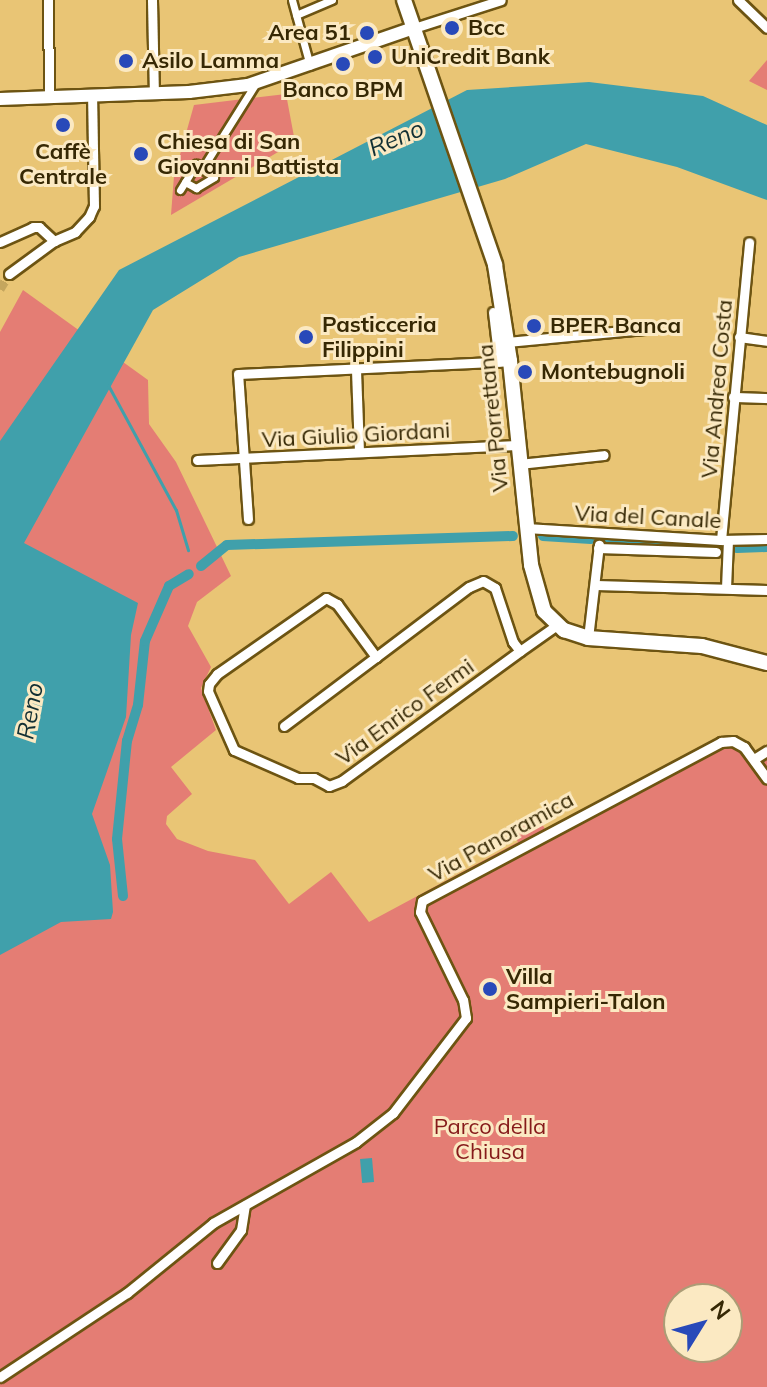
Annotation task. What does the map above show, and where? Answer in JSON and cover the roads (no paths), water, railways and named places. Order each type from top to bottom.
[{"type":"main road","name":"Via Porrettana","points":[[404,0],[494,259],[507,342],[504,362],[537,592],[544,611],[557,625]]},
{"type":"main road","points":[[0,99],[210,90],[256,83],[414,28]]},
{"type":"main road","points":[[557,625],[588,638],[702,646],[767,663]]},
{"type":"street","points":[[48,0],[49,97]]},
{"type":"street","points":[[152,0],[154,92]]},
{"type":"street","points":[[292,0],[310,66]]},
{"type":"street","points":[[296,15],[332,0]]},
{"type":"street","points":[[414,28],[501,0]]},
{"type":"street","points":[[738,0],[767,28]]},
{"type":"street","points":[[202,169],[256,83]]},
{"type":"street","points":[[9,274],[54,241],[83,225],[94,206],[92,95]]},
{"type":"street","points":[[180,190],[196,164],[214,177],[196,188],[185,182]]},
{"type":"street","points":[[0,242],[33,227],[39,227],[54,241]]},
{"type":"street","name":"Via Andrea Costa","points":[[726,588],[725,540],[733,397],[749,242]]},
{"type":"street","points":[[248,519],[238,374],[504,362],[493,312]]},
{"type":"street","points":[[507,342],[644,329]]},
{"type":"street","points":[[739,337],[767,341]]},
{"type":"street","points":[[356,370],[359,452]]},
{"type":"street","points":[[733,397],[767,398]]},
{"type":"street","name":"Via Giulio Giordani","points":[[197,460],[517,445]]},
{"type":"street","points":[[519,464],[604,455]]},
{"type":"street","name":"Via del Canale","points":[[526,528],[725,540],[767,539]]},
{"type":"street","points":[[588,638],[599,534]]},
{"type":"street","points":[[598,548],[716,552]]},
{"type":"street","points":[[284,726],[469,587],[483,581],[492,584],[513,642],[520,651],[557,625]]},
{"type":"street","points":[[596,585],[767,590]]},
{"type":"street","name":"Via Enrico Fermi","points":[[376,657],[337,604],[326,598],[212,678],[208,691],[225,736],[241,754],[298,778],[314,778],[329,786],[342,781],[520,651]]},
{"type":"street","name":"Via Panoramica","points":[[0,1377],[127,1293],[213,1223],[356,1142],[393,1113],[466,1018],[463,1000],[420,912],[420,902],[597,805],[721,742],[739,744],[754,759]]},
{"type":"street","points":[[767,751],[754,759],[767,779]]},
{"type":"street","points":[[217,1263],[241,1230],[245,1205]]},
{"type":"water","name":"Reno","points":[[589,82],[703,96],[767,125],[767,200],[677,167],[586,144],[505,179],[239,257],[153,310],[24,543],[138,603],[131,635],[126,717],[92,814],[110,865],[113,912],[111,919],[61,922],[0,955],[0,441],[119,270],[467,90]]},
{"type":"water","points":[[372,1158],[374,1182],[362,1183],[360,1159]]},
{"type":"waterway","points":[[108,385],[176,510],[188,550]]},
{"type":"waterway","points":[[201,566],[227,545],[513,536]]},
{"type":"waterway","points":[[543,536],[591,539]]},
{"type":"waterway","points":[[608,540],[721,547]]},
{"type":"waterway","points":[[737,548],[767,547]]},
{"type":"waterway","points":[[123,896],[117,839],[127,741],[138,705],[145,641],[169,586],[189,574]]},
{"type":"tunnel","points":[[0,289],[9,274]]},
{"type":"place","name":"Bcc","points":[[452,28]]},
{"type":"place","name":"Area 51","points":[[367,33]]},
{"type":"place","name":"UniCredit Bank","points":[[375,57]]},
{"type":"place","name":"Asilo Lamma","points":[[126,61]]},
{"type":"place","name":"Banco BPM","points":[[343,64]]},
{"type":"place","name":"Caffè Centrale","points":[[63,125]]},
{"type":"place","name":"Chiesa di San Giovanni Battista","points":[[141,154]]},
{"type":"place","name":"BPER Banca","points":[[534,326]]},
{"type":"place","name":"Pasticceria Filippini","points":[[306,337]]},
{"type":"place","name":"Montebugnoli","points":[[525,372]]},
{"type":"place","name":"Villa Sampieri-Talon","points":[[490,989]]},
{"type":"park label","name":"Parco della Chiusa","points":[[490,1138]]}]
